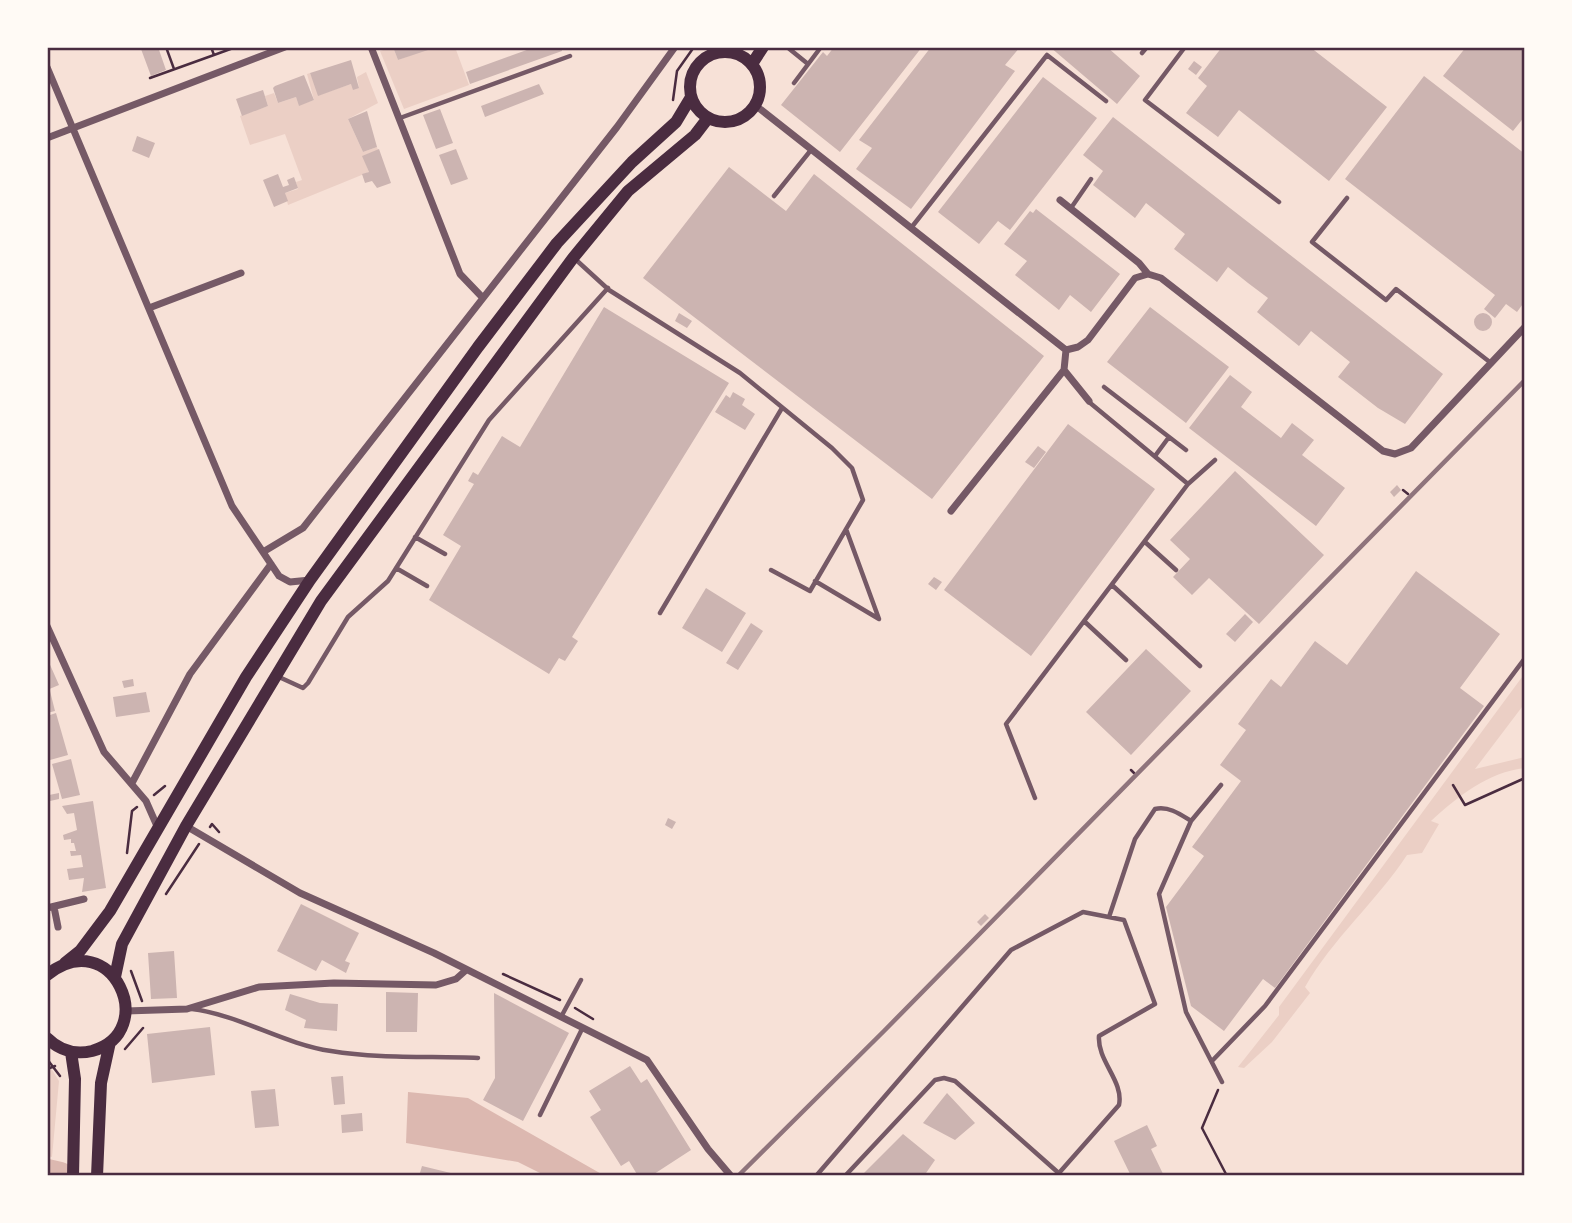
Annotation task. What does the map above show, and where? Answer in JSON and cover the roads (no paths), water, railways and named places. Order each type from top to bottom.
[{"type":"main road","points":[[752,64],[763,47]]},
{"type":"main road","points":[[47,975],[80,951],[110,911],[246,677],[310,580],[557,243],[632,162],[676,122],[691,97],[692,75],[698,64],[714,53],[730,50],[752,64],[758,75],[760,88],[755,105],[739,120],[724,123],[708,118],[698,110],[691,97]]},
{"type":"main road","points":[[115,977],[122,944],[186,826],[321,601],[573,258],[628,191],[695,135],[708,118]]},
{"type":"main road","points":[[65,963],[92,962],[115,977],[123,992],[126,1012],[121,1027],[110,1042],[101,1083],[96,1147],[97,1176]]},
{"type":"main road","points":[[47,1038],[71,1052],[95,1050],[110,1042]]},
{"type":"main road","points":[[71,1052],[75,1079],[74,1176]]},
{"type":"street","points":[[47,138],[285,47]]},
{"type":"street","points":[[371,47],[460,274],[482,296]]},
{"type":"street","points":[[263,552],[292,538],[303,528],[617,127],[675,47]]},
{"type":"street","points":[[47,68],[232,506],[279,576],[290,582],[310,580]]},
{"type":"street","points":[[755,105],[1066,350],[1078,348],[1088,340],[1135,278],[1148,274]]},
{"type":"street","points":[[1060,200],[1139,263],[1148,274],[1161,278],[1383,451],[1395,454],[1411,448],[1525,327]]},
{"type":"street","points":[[149,309],[241,273]]},
{"type":"street","points":[[951,512],[1064,370],[1066,350]]},
{"type":"street","points":[[1064,370],[1088,401]]},
{"type":"street","points":[[132,783],[190,674],[271,564]]},
{"type":"street","points":[[47,626],[104,752],[146,801],[157,826]]},
{"type":"street","points":[[186,826],[300,893],[434,953],[465,971],[647,1060],[708,1149],[731,1176]]},
{"type":"street","points":[[58,927],[51,907],[84,899]]},
{"type":"street","points":[[126,1012],[187,1009],[259,987],[334,983],[436,985],[456,979],[465,971]]},
{"type":"lane","points":[[787,47],[808,64]]},
{"type":"lane","points":[[793,83],[821,47]]},
{"type":"lane","points":[[1142,53],[1147,47]]},
{"type":"lane","points":[[1185,47],[1145,100],[1279,202]]},
{"type":"lane","points":[[911,229],[1047,55],[1106,101]]},
{"type":"lane","points":[[399,118],[570,56]]},
{"type":"lane","points":[[774,196],[811,150]]},
{"type":"lane","points":[[1071,208],[1091,179]]},
{"type":"lane","points":[[1347,198],[1312,242],[1386,300],[1396,289],[1491,363]]},
{"type":"lane","points":[[573,258],[608,288],[740,373],[852,468],[863,500],[810,590],[771,569]]},
{"type":"lane","points":[[275,675],[303,688],[308,683],[348,617],[388,581],[489,420],[608,288]]},
{"type":"lane","points":[[1104,387],[1186,450]]},
{"type":"lane","points":[[1088,401],[1188,484]]},
{"type":"lane","points":[[660,612],[782,408]]},
{"type":"lane","points":[[1154,456],[1169,437]]},
{"type":"lane","points":[[1035,798],[1006,724],[1188,484],[1215,460]]},
{"type":"lane","points":[[816,581],[879,619],[846,529]]},
{"type":"lane","points":[[415,537],[444,554]]},
{"type":"lane","points":[[1145,542],[1176,570]]},
{"type":"lane","points":[[396,568],[427,586]]},
{"type":"lane","points":[[1112,585],[1200,666]]},
{"type":"lane","points":[[1084,621],[1126,660]]},
{"type":"lane","points":[[1212,1061],[1265,1006],[1525,658]]},
{"type":"lane","points":[[1222,785],[1191,821],[1158,894],[1186,1012],[1222,1082]]},
{"type":"lane","points":[[1109,918],[1135,839],[1155,809],[1162,807],[1177,812],[1191,821]]},
{"type":"lane","points":[[816,1176],[1011,950],[1083,912],[1124,920],[1155,1004],[1099,1037],[1098,1046],[1121,1095],[1119,1105],[1060,1174],[955,1081],[944,1078],[935,1080],[845,1176]]},
{"type":"lane","points":[[561,1017],[581,980]]},
{"type":"lane","points":[[187,1009],[211,1012],[284,1040],[332,1052],[478,1058]]},
{"type":"lane","points":[[540,1115],[582,1029]]},
{"type":"waterway","points":[[47,1173],[60,1176]]},
{"type":"railway","points":[[738,1176],[1525,380]]}]
